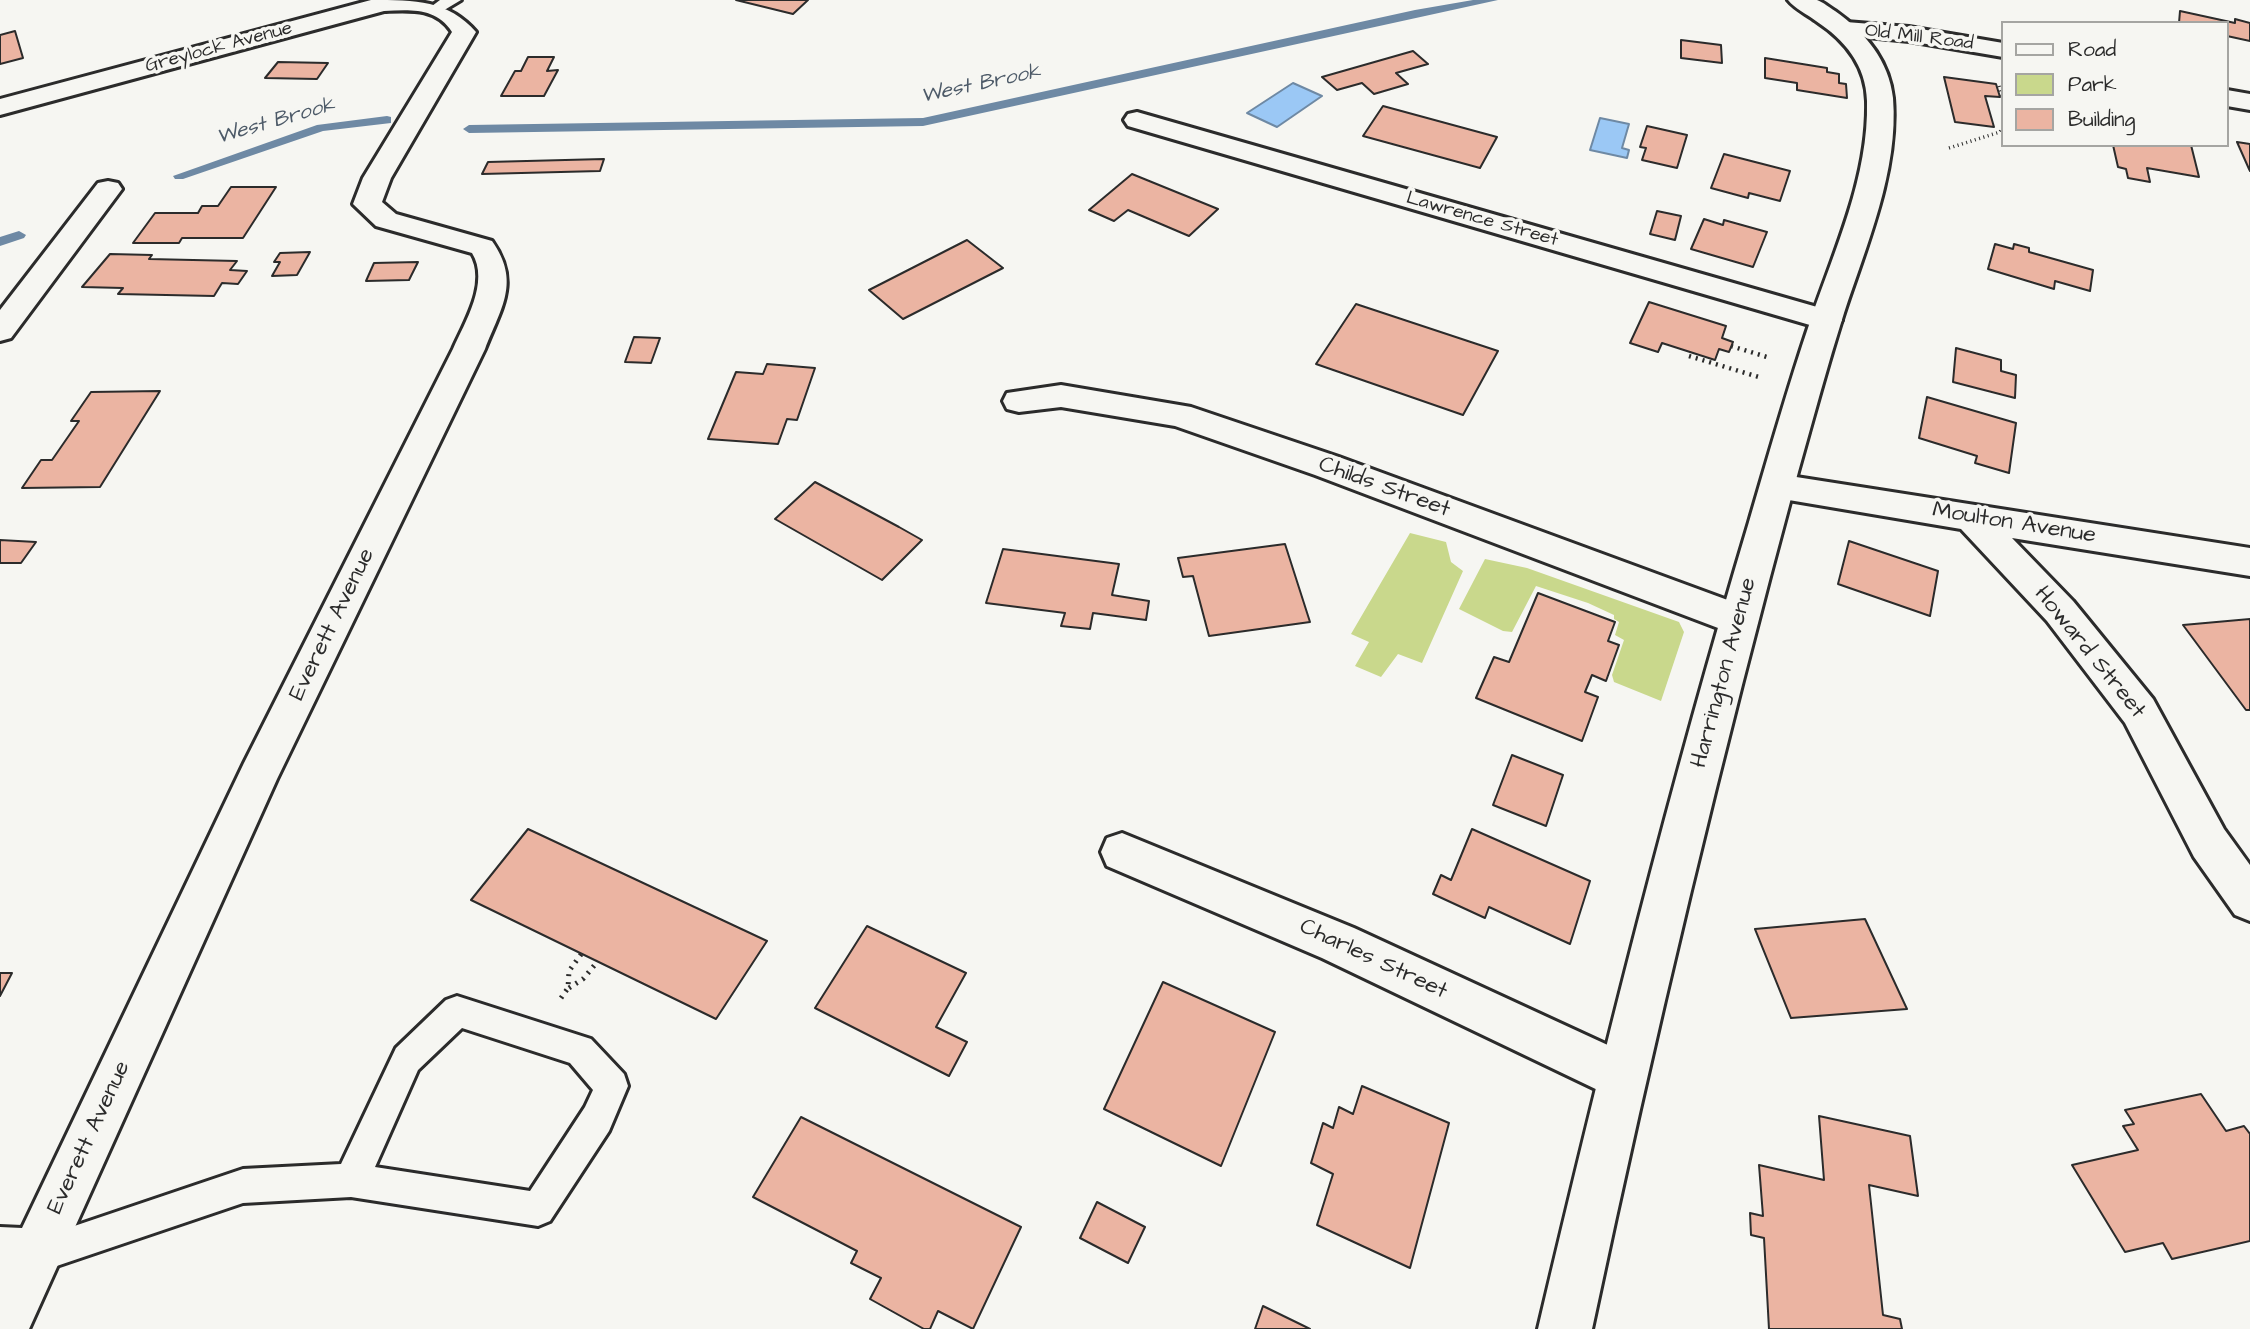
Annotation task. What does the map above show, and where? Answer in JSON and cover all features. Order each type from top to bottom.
[{"type":"street","name":"Old Mill Road","points":[[1800,0],[1846,29],[1909,34],[2002,50]]},
{"type":"street","name":"Greylock Avenue","points":[[0,107],[383,4],[446,3]]},
{"type":"street","name":"Everett Avenue","points":[[2,1329],[18,1254],[463,361],[490,297],[493,273],[489,254],[482,247],[386,220],[367,204],[377,178],[464,32],[457,15],[446,3]]},
{"type":"street","name":"Harrington Avenue","points":[[1565,1329],[1677,849],[1777,487],[1826,320],[1860,219],[1872,167],[1880,98],[1868,60],[1846,29]]},
{"type":"street","points":[[2229,98],[2250,102]]},
{"type":"street","name":"Lawrence Street","points":[[1137,120],[1826,320]]},
{"type":"street","points":[[0,331],[108,189]]},
{"type":"street","name":"Childs Street","points":[[1019,401],[1061,396],[1179,415],[1739,620]]},
{"type":"street","name":"Moulton Avenue","points":[[1777,487],[2250,562]]},
{"type":"street","name":"Howard Street","points":[[1970,517],[2060,611],[2139,711],[2209,843],[2250,901]]},
{"type":"street","name":"Charles Street","points":[[1122,852],[1338,943],[1622,1076]]},
{"type":"lane","points":[[18,1254],[243,1186],[351,1180],[538,1209],[597,1119],[612,1086],[580,1050],[457,1011],[407,1059],[351,1180]]},
{"type":"path","points":[[1949,148],[2000,132],[2002,129]]},
{"type":"path","points":[[1731,346],[1772,359]]},
{"type":"path","points":[[1689,356],[1765,378]]},
{"type":"path","points":[[568,988],[583,979],[598,961]]},
{"type":"green space","points":[[1410,533],[1446,542],[1451,562],[1463,571],[1422,663],[1398,654],[1381,677],[1355,666],[1369,642],[1351,634]]},
{"type":"green space","points":[[1485,559],[1527,568],[1679,622],[1684,632],[1661,701],[1614,682],[1612,675],[1624,640],[1615,635],[1619,622],[1614,619],[1614,615],[1588,603],[1536,586],[1512,632],[1503,631],[1459,609]]},
{"type":"water","points":[[1293,83],[1322,96],[1277,127],[1247,113]]},
{"type":"water","points":[[1600,118],[1629,124],[1622,148],[1629,150],[1627,158],[1590,150]]},
{"type":"building","points":[[736,0],[808,0],[793,14]]},
{"type":"building","points":[[2180,11],[2226,21],[2179,21]]},
{"type":"building","points":[[2235,19],[2250,23],[2250,41],[2229,36],[2229,22],[2235,23]]},
{"type":"building","points":[[15,31],[23,58],[0,64],[0,35]]},
{"type":"building","points":[[1681,40],[1721,45],[1722,63],[1681,58]]},
{"type":"building","points":[[1413,51],[1428,64],[1396,73],[1408,84],[1374,94],[1362,83],[1337,90],[1322,77]]},
{"type":"building","points":[[528,57],[554,57],[547,71],[558,70],[544,96],[501,96],[515,71],[521,71]]},
{"type":"building","points":[[1765,58],[1827,68],[1827,72],[1839,74],[1839,83],[1846,84],[1847,98],[1797,90],[1797,83],[1765,78]]},
{"type":"building","points":[[278,62],[328,63],[317,79],[265,78]]},
{"type":"building","points":[[1944,77],[1996,84],[2000,97],[1985,96],[1994,127],[1955,122]]},
{"type":"building","points":[[1383,106],[1497,137],[1480,168],[1363,136]]},
{"type":"building","points":[[1647,126],[1687,135],[1677,168],[1642,160],[1646,148],[1640,147]]},
{"type":"building","points":[[2237,142],[2250,144],[2250,171],[2249,169]]},
{"type":"building","points":[[2113,147],[2192,147],[2199,177],[2147,168],[2150,182],[2128,178],[2126,169],[2118,167]]},
{"type":"building","points":[[1724,154],[1790,171],[1780,201],[1749,193],[1748,198],[1711,188]]},
{"type":"building","points":[[604,159],[600,171],[482,174],[488,162]]},
{"type":"building","points":[[1132,174],[1218,209],[1189,236],[1128,210],[1114,221],[1089,210]]},
{"type":"building","points":[[231,187],[276,187],[243,238],[182,238],[179,243],[133,243],[155,213],[198,213],[202,206],[218,206]]},
{"type":"building","points":[[1657,211],[1681,216],[1675,240],[1650,234]]},
{"type":"building","points":[[1704,219],[1723,225],[1724,220],[1767,232],[1753,267],[1691,249]]},
{"type":"building","points":[[967,240],[1003,268],[903,319],[869,290]]},
{"type":"building","points":[[1995,244],[2013,249],[2014,244],[2029,248],[2029,252],[2093,270],[2090,291],[2055,281],[2054,289],[1988,269]]},
{"type":"building","points":[[310,252],[297,275],[272,276],[280,262],[274,262],[280,253]]},
{"type":"building","points":[[110,254],[152,255],[149,259],[237,261],[230,270],[247,271],[238,284],[222,283],[214,296],[118,294],[123,288],[82,287]]},
{"type":"building","points":[[418,262],[409,280],[366,281],[374,263]]},
{"type":"building","points":[[1649,302],[1726,326],[1722,338],[1733,342],[1729,352],[1719,349],[1715,360],[1662,343],[1658,352],[1630,343]]},
{"type":"building","points":[[1356,304],[1498,351],[1463,415],[1316,364]]},
{"type":"building","points":[[634,337],[660,338],[651,363],[625,362]]},
{"type":"building","points":[[1956,348],[2001,360],[2001,371],[2016,375],[2015,398],[1953,382]]},
{"type":"building","points":[[767,364],[815,368],[797,420],[787,419],[778,444],[708,439],[736,372],[763,374]]},
{"type":"building","points":[[160,391],[100,487],[22,488],[41,460],[52,460],[79,421],[71,421],[91,392]]},
{"type":"building","points":[[1927,397],[2016,423],[2009,473],[1975,463],[1977,456],[1919,438]]},
{"type":"building","points":[[815,482],[922,540],[882,580],[775,519]]},
{"type":"building","points":[[0,540],[36,542],[21,563],[0,563]]},
{"type":"building","points":[[1849,541],[1938,571],[1930,616],[1838,584]]},
{"type":"building","points":[[1285,544],[1310,622],[1209,636],[1193,576],[1183,577],[1178,558]]},
{"type":"building","points":[[1003,549],[1119,564],[1112,595],[1149,601],[1146,620],[1093,613],[1090,629],[1061,626],[1065,613],[986,603]]},
{"type":"building","points":[[1538,593],[1615,622],[1608,641],[1619,645],[1606,681],[1592,675],[1585,692],[1598,697],[1582,741],[1476,698],[1494,657],[1509,662]]},
{"type":"building","points":[[2250,619],[2250,710],[2246,710],[2183,625]]},
{"type":"building","points":[[1512,755],[1563,775],[1546,826],[1493,805]]},
{"type":"building","points":[[528,829],[767,941],[716,1019],[471,900]]},
{"type":"building","points":[[1472,829],[1590,881],[1570,944],[1489,907],[1485,918],[1433,894],[1441,875],[1451,880]]},
{"type":"building","points":[[1865,919],[1907,1009],[1791,1018],[1755,929]]},
{"type":"building","points":[[867,926],[966,973],[936,1027],[967,1042],[949,1076],[815,1008]]},
{"type":"building","points":[[0,973],[12,973],[0,996]]},
{"type":"building","points":[[1163,982],[1275,1032],[1221,1166],[1104,1109]]},
{"type":"building","points":[[1362,1086],[1449,1123],[1410,1268],[1317,1225],[1333,1174],[1311,1163],[1323,1123],[1333,1128],[1339,1107],[1353,1114]]},
{"type":"building","points":[[2201,1094],[2226,1131],[2244,1126],[2250,1134],[2250,1241],[2172,1259],[2163,1243],[2125,1252],[2072,1165],[2138,1150],[2123,1126],[2134,1124],[2125,1110]]},
{"type":"building","points":[[1819,1116],[1910,1136],[1918,1196],[1869,1185],[1883,1315],[1900,1319],[1902,1329],[1769,1329],[1764,1238],[1751,1235],[1750,1213],[1763,1216],[1759,1165],[1824,1180]]},
{"type":"building","points":[[801,1117],[1021,1227],[973,1329],[938,1311],[930,1329],[924,1329],[870,1299],[881,1278],[851,1263],[857,1251],[753,1197]]},
{"type":"building","points":[[1097,1202],[1145,1227],[1128,1263],[1080,1238]]},
{"type":"building","points":[[1263,1306],[1302,1325],[1310,1329],[1255,1329]]},
{"type":"waterway","name":"West Brook","points":[[469,129],[923,122],[1415,13],[1493,0]]},
{"type":"waterway","name":"West Brook","points":[[179,176],[321,128],[387,120]]},
{"type":"waterway","name":"West Brook","points":[[0,242],[19,235]]}]
